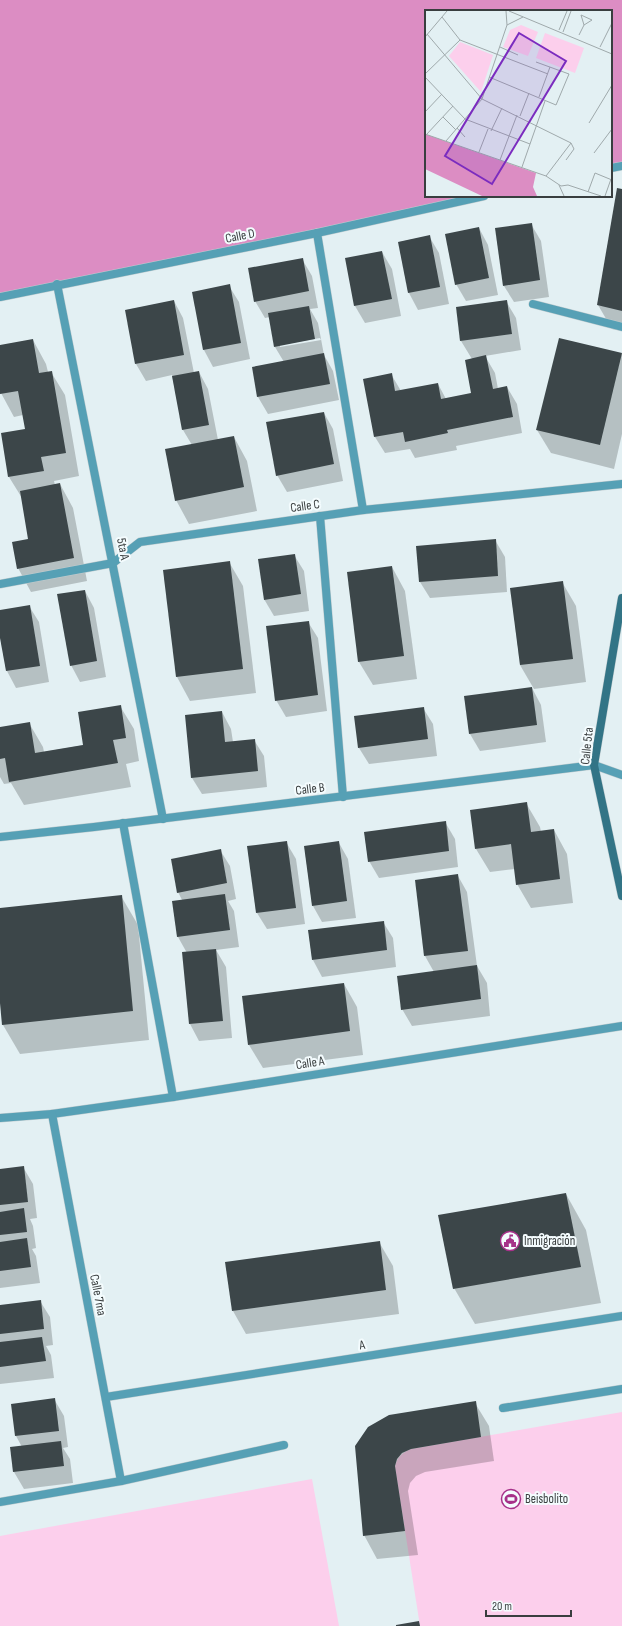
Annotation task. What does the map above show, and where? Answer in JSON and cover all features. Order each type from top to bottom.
[{"type":"street","points":[[612,168],[622,166]]},
{"type":"street","name":"Calle D","points":[[0,297],[58,284],[317,233],[479,197]]},
{"type":"street","points":[[317,233],[363,510]]},
{"type":"street","name":"5ta A","points":[[58,284],[163,819]]},
{"type":"street","points":[[533,304],[622,327]]},
{"type":"street","name":"Calle C","points":[[0,584],[113,563],[140,542],[363,510],[622,484]]},
{"type":"street","points":[[320,516],[343,797]]},
{"type":"street","name":"Calle 5ta","points":[[622,598],[594,765],[622,896]]},
{"type":"street","name":"Calle B","points":[[0,837],[163,819],[594,765],[622,775]]},
{"type":"street","points":[[123,823],[173,1097]]},
{"type":"street","name":"Calle A","points":[[0,1118],[52,1114],[173,1097],[622,1026]]},
{"type":"street","name":"Calle 7ma","points":[[52,1114],[121,1480]]},
{"type":"street","name":"A","points":[[106,1397],[622,1316]]},
{"type":"street","points":[[503,1408],[622,1389]]},
{"type":"street","points":[[0,1502],[121,1480],[284,1446]]},
{"type":"shaded area","points":[[0,0],[622,0],[622,166],[612,168],[612,10],[425,10],[425,197],[479,197],[0,297]]},
{"type":"shaded area","name":"Beisbolito","points":[[622,1412],[622,1626],[420,1626],[395,1467],[400,1456],[411,1449]]},
{"type":"shaded area","points":[[312,1479],[339,1626],[0,1626],[0,1536]]},
{"type":"building","points":[[617,188],[622,189],[622,311],[597,305]]},
{"type":"building","points":[[532,223],[540,280],[503,286],[495,228]]},
{"type":"building","points":[[479,227],[489,278],[455,285],[445,234]]},
{"type":"building","points":[[430,235],[440,287],[408,293],[398,242]]},
{"type":"building","points":[[382,251],[392,299],[354,306],[345,258]]},
{"type":"building","points":[[303,258],[309,291],[254,302],[248,268]]},
{"type":"building","points":[[230,284],[241,343],[203,350],[192,292]]},
{"type":"building","points":[[174,300],[184,355],[135,364],[125,310]]},
{"type":"building","points":[[507,300],[512,334],[460,341],[456,307]]},
{"type":"building","points":[[309,306],[315,339],[274,347],[268,313]]},
{"type":"building","points":[[559,338],[622,353],[600,445],[536,430]]},
{"type":"building","points":[[33,339],[39,373],[52,371],[66,453],[41,457],[44,471],[8,477],[1,433],[25,429],[18,391],[0,394],[0,345]]},
{"type":"building","points":[[324,353],[330,384],[257,397],[252,367]]},
{"type":"building","points":[[486,355],[493,389],[507,386],[513,417],[447,430],[448,433],[405,442],[403,432],[374,437],[363,379],[392,373],[395,391],[438,383],[441,399],[471,393],[465,360]]},
{"type":"building","points":[[199,371],[209,425],[182,430],[172,376]]},
{"type":"building","points":[[324,412],[334,464],[276,476],[266,422]]},
{"type":"building","points":[[234,436],[244,487],[175,501],[165,449]]},
{"type":"building","points":[[60,483],[74,558],[17,569],[12,542],[28,539],[20,491]]},
{"type":"building","points":[[496,539],[498,576],[419,582],[416,546]]},
{"type":"building","points":[[295,554],[301,594],[264,600],[258,559]]},
{"type":"building","points":[[230,561],[243,669],[176,677],[163,570]]},
{"type":"building","points":[[392,566],[404,656],[358,662],[347,572]]},
{"type":"building","points":[[563,581],[573,659],[520,665],[510,588]]},
{"type":"building","points":[[85,590],[97,661],[70,666],[57,594]]},
{"type":"building","points":[[30,605],[40,666],[6,671],[0,638],[0,610]]},
{"type":"building","points":[[309,621],[318,695],[275,701],[266,626]]},
{"type":"building","points":[[532,687],[537,725],[469,734],[464,696]]},
{"type":"building","points":[[121,705],[126,738],[113,740],[118,763],[9,782],[5,758],[0,759],[0,727],[30,722],[35,753],[83,745],[78,712]]},
{"type":"building","points":[[424,707],[428,739],[358,748],[354,716]]},
{"type":"building","points":[[222,711],[225,742],[255,739],[258,771],[191,778],[185,715]]},
{"type":"building","points":[[527,802],[531,832],[554,829],[560,879],[516,885],[511,844],[475,849],[470,810]]},
{"type":"building","points":[[446,821],[449,851],[368,862],[364,832]]},
{"type":"building","points":[[287,841],[296,908],[256,913],[247,846]]},
{"type":"building","points":[[339,841],[347,901],[312,906],[304,846]]},
{"type":"building","points":[[221,849],[227,883],[177,893],[171,859]]},
{"type":"building","points":[[458,874],[468,951],[424,956],[415,880]]},
{"type":"building","points":[[225,894],[230,930],[177,937],[172,901]]},
{"type":"building","points":[[122,895],[133,1011],[2,1025],[0,1003],[0,908]]},
{"type":"building","points":[[384,921],[387,950],[312,960],[308,930]]},
{"type":"building","points":[[216,949],[223,1021],[189,1024],[182,952]]},
{"type":"building","points":[[477,965],[481,999],[401,1010],[397,976]]},
{"type":"building","points":[[344,983],[350,1031],[248,1045],[242,996]]},
{"type":"building","points":[[24,1166],[28,1202],[0,1205],[0,1169]]},
{"type":"building","name":"Inmigración","points":[[566,1193],[581,1267],[453,1289],[438,1215]]},
{"type":"building","points":[[24,1208],[27,1232],[0,1235],[0,1212]]},
{"type":"building","points":[[27,1238],[31,1267],[0,1271],[0,1242]]},
{"type":"building","points":[[380,1241],[386,1290],[232,1311],[225,1262]]},
{"type":"building","points":[[41,1300],[44,1329],[0,1334],[0,1305]]},
{"type":"building","points":[[42,1337],[46,1361],[0,1367],[0,1342]]},
{"type":"building","points":[[55,1398],[59,1431],[15,1436],[11,1404]]},
{"type":"building","points":[[476,1401],[481,1437],[411,1449],[402,1453],[397,1459],[395,1466],[405,1531],[363,1536],[355,1446],[368,1427],[389,1415]]},
{"type":"building","points":[[61,1441],[64,1466],[13,1472],[10,1447]]},
{"type":"building","points":[[419,1621],[420,1626],[396,1626],[396,1625]]},
{"type":"place","name":"Inmigración","points":[[510,1241]]},
{"type":"place","name":"Beisbolito","points":[[511,1499]]}]
